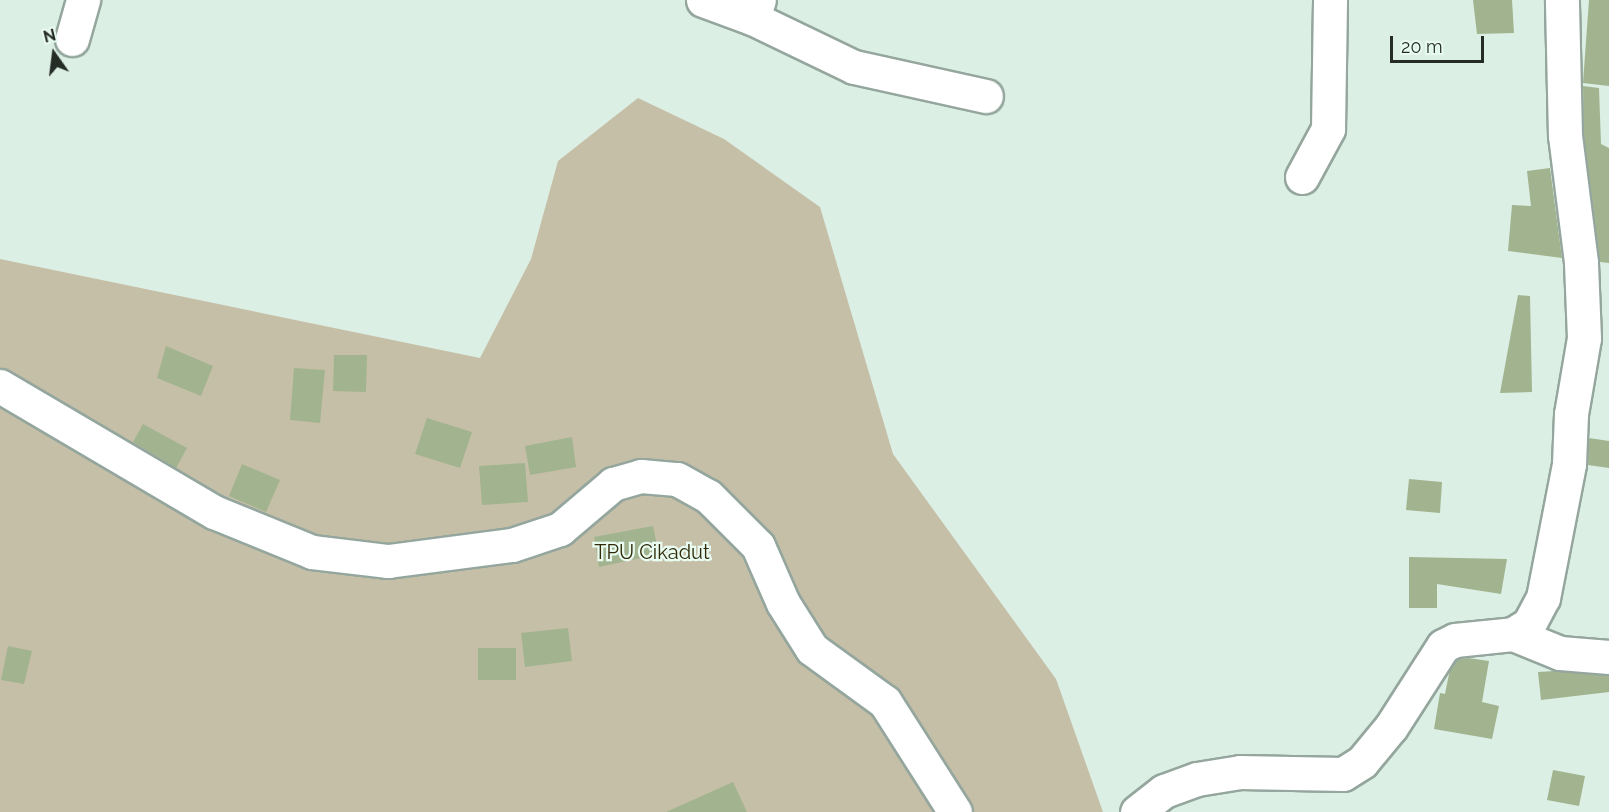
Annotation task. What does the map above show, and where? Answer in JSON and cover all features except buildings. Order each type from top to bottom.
[{"type":"street","points":[[72,39],[83,0]]},
{"type":"street","points":[[703,0],[756,9],[854,68],[986,96]]},
{"type":"street","points":[[1302,177],[1328,129],[1330,0]]},
{"type":"street","points":[[1137,812],[1164,791],[1197,779],[1240,772],[1342,774],[1362,762],[1391,727],[1443,646],[1455,640],[1513,634],[1529,624],[1543,598],[1569,464],[1571,414],[1584,338],[1581,262],[1565,136],[1562,0]]},
{"type":"street","points":[[0,386],[214,512],[312,552],[388,561],[512,545],[560,529],[613,484],[641,476],[677,479],[708,496],[758,546],[783,603],[812,649],[885,702],[955,812]]},
{"type":"street","points":[[1513,634],[1560,653],[1609,657]]},
{"type":"green space","name":"TPU Cikadut","points":[[638,98],[724,139],[820,207],[893,454],[1056,679],[1103,812],[0,812],[0,259],[480,358],[531,259],[558,161]]}]
